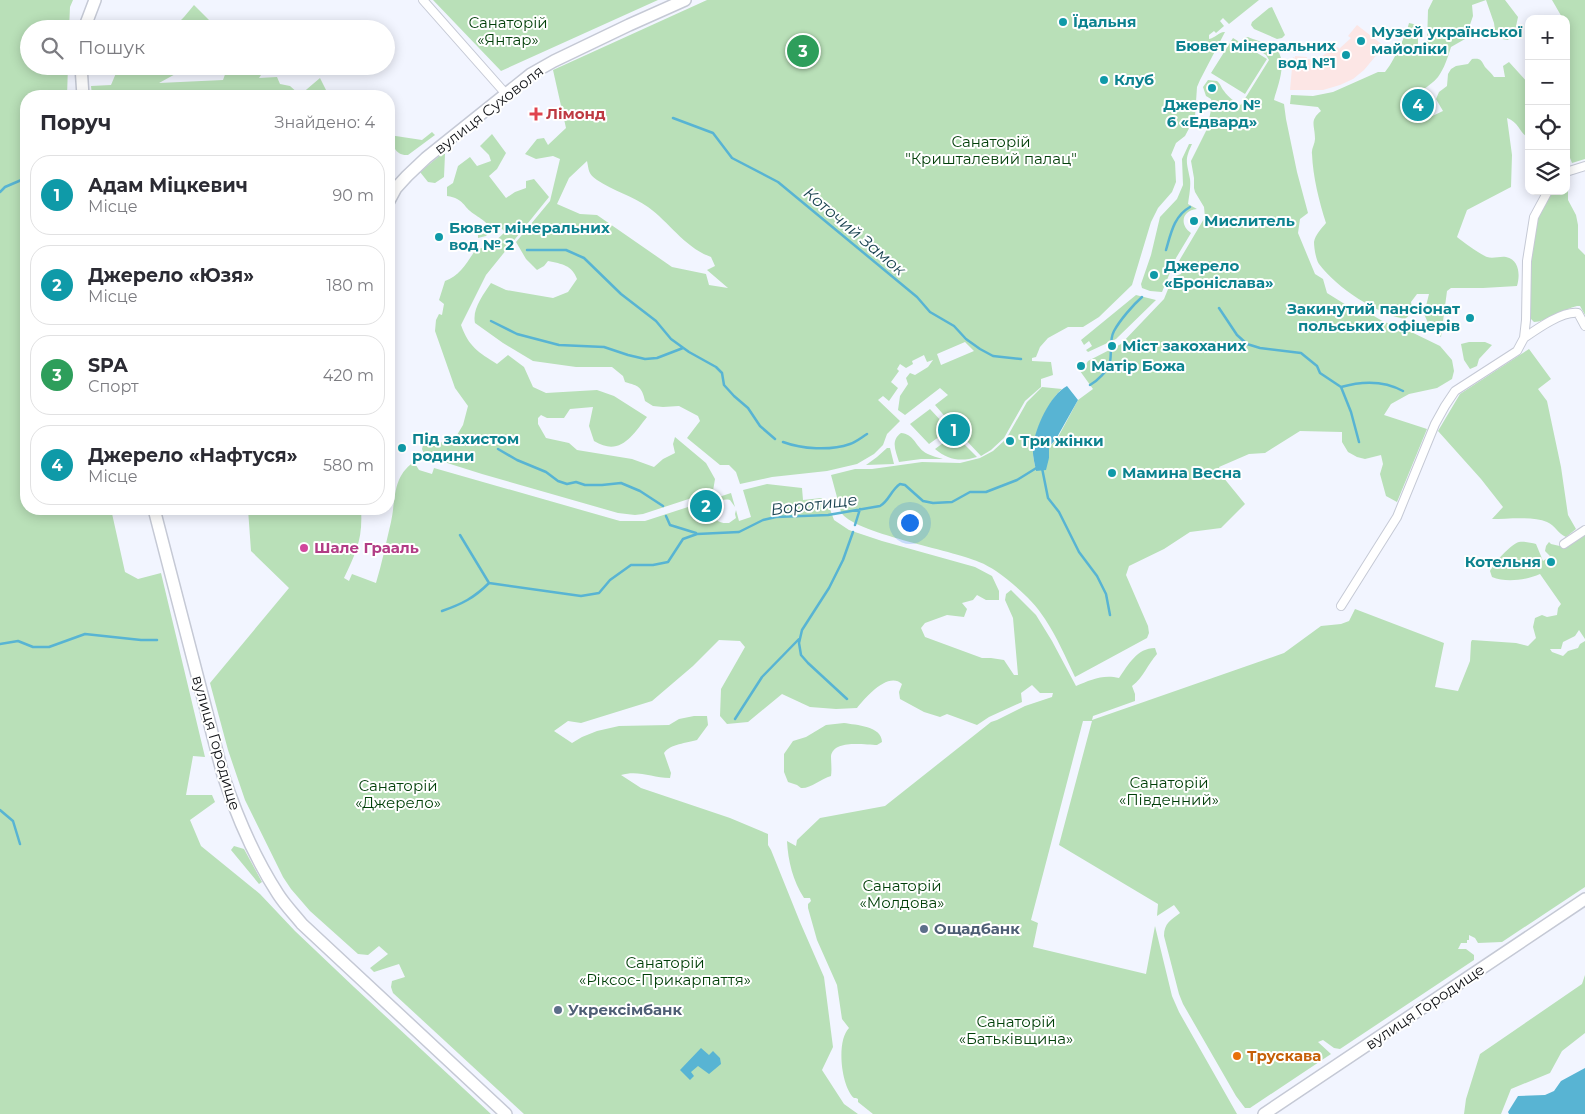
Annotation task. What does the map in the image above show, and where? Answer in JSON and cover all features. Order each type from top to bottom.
[{"type":"street","points":[[87,20],[95,0]]},
{"type":"street","points":[[423,0],[506,94]]},
{"type":"street","name":"вулиця Суховоля","points":[[395,190],[426,158],[531,74],[554,61],[685,0]]},
{"type":"street","points":[[82,75],[83,90]]},
{"type":"street","points":[[1570,171],[1585,166]]},
{"type":"street","points":[[1341,606],[1398,517],[1435,424],[1455,391],[1517,351],[1524,338],[1527,261],[1534,217],[1546,195]]},
{"type":"street","points":[[1524,338],[1550,321],[1573,312],[1578,313],[1585,326]]},
{"type":"street","name":"вулиця Городище","points":[[156,515],[212,739],[223,775],[251,846],[279,896],[302,924],[506,1114]]},
{"type":"street","points":[[1564,544],[1585,530]]},
{"type":"street","name":"вулиця Городище","points":[[1264,1114],[1585,899]]},
{"type":"shaded area","name":"Бювет мінеральних вод №1","points":[[1357,25],[1384,46],[1364,70],[1353,79],[1323,90],[1290,90],[1293,57],[1317,59],[1338,47],[1339,49],[1351,38],[1348,36]]},
{"type":"green space","points":[[0,0],[73,0],[70,7],[69,20],[20,20],[20,75],[68,75],[67,90],[20,90],[20,515],[112,515],[125,572],[138,579],[161,573],[205,757],[193,756],[186,795],[212,795],[215,802],[190,820],[201,846],[260,894],[295,931],[491,1114],[0,1114]]},
{"type":"green space","name":"Санаторій «Янтар»","points":[[433,0],[658,0],[501,71]]},
{"type":"green space","name":"Санаторій \"Кришталевий палац\"","points":[[707,0],[1259,0],[1229,24],[1223,18],[1220,21],[1224,26],[1216,33],[1214,31],[1209,35],[1209,39],[1225,32],[1197,87],[1195,117],[1185,136],[1176,143],[1171,155],[1175,162],[1176,182],[1172,192],[1158,208],[1151,222],[1132,285],[1099,317],[1083,327],[1068,327],[1048,338],[1040,347],[1032,361],[1051,362],[1053,375],[1041,379],[1041,387],[1025,401],[1004,438],[981,456],[963,437],[965,426],[962,422],[957,419],[948,420],[935,405],[948,395],[940,388],[905,415],[898,410],[900,396],[908,384],[906,378],[910,373],[915,375],[928,367],[933,360],[927,362],[924,355],[912,361],[913,364],[906,368],[900,364],[897,369],[899,371],[891,382],[898,388],[889,401],[883,396],[878,400],[900,421],[887,434],[883,445],[874,454],[857,464],[827,471],[772,477],[740,484],[736,472],[729,465],[720,465],[687,438],[700,421],[698,416],[679,406],[653,406],[645,401],[643,393],[639,388],[625,382],[623,376],[612,367],[576,367],[533,361],[475,323],[474,318],[477,307],[491,283],[506,290],[553,298],[568,292],[577,279],[569,268],[558,263],[548,261],[537,270],[526,259],[516,242],[550,201],[560,159],[553,156],[536,159],[525,154],[537,139],[544,138],[548,145],[566,128],[553,70]],"holes":[[[587,161],[589,172],[594,178],[648,207],[685,241],[701,253],[711,257],[715,266],[707,270],[728,288],[709,285],[706,274],[672,267],[597,215],[580,214],[557,204],[569,178]],[[965,342],[974,351],[941,365],[937,354]]]},
{"type":"green space","points":[[1433,0],[1486,0],[1472,5],[1473,16],[1465,39],[1451,47],[1444,67],[1438,77],[1410,102],[1414,113],[1419,118],[1428,118],[1443,111],[1436,99],[1439,92],[1447,86],[1448,74],[1451,69],[1468,64],[1472,59],[1480,60],[1494,77],[1505,77],[1503,66],[1509,62],[1525,80],[1525,135],[1515,123],[1507,118],[1512,155],[1511,187],[1467,210],[1457,237],[1487,257],[1506,257],[1514,261],[1519,273],[1517,286],[1451,288],[1447,291],[1441,337],[1429,325],[1424,314],[1429,294],[1417,294],[1411,302],[1413,312],[1405,319],[1394,316],[1382,312],[1358,299],[1336,282],[1319,264],[1315,254],[1314,242],[1317,234],[1326,223],[1317,189],[1312,152],[1315,139],[1314,121],[1317,114],[1321,111],[1318,107],[1290,104],[1291,95],[1313,96],[1333,92],[1378,72],[1385,72],[1399,49],[1409,23],[1418,25],[1418,45],[1423,48],[1427,44],[1428,10]]},
{"type":"green space","points":[[1486,0],[1505,0],[1518,17],[1515,31],[1508,40],[1496,38],[1494,23]]},
{"type":"green space","points":[[1552,0],[1585,0],[1585,159],[1572,163],[1570,158],[1570,15],[1561,15]]},
{"type":"green space","points":[[194,5],[209,20],[181,20]]},
{"type":"green space","points":[[1272,7],[1285,35],[1282,38],[1277,39],[1254,29],[1251,25],[1252,22]]},
{"type":"green space","points":[[1248,37],[1272,46],[1277,50],[1282,61],[1281,75],[1274,100],[1284,104],[1297,172],[1308,213],[1300,219],[1298,233],[1315,274],[1323,279],[1327,293],[1351,308],[1357,306],[1384,322],[1403,328],[1440,346],[1452,360],[1454,371],[1452,379],[1437,388],[1409,394],[1391,404],[1384,415],[1427,429],[1397,502],[1386,496],[1380,474],[1383,464],[1381,455],[1365,459],[1348,452],[1342,442],[1342,432],[1300,431],[1265,453],[1249,454],[1219,467],[1223,477],[1245,504],[1221,528],[1190,532],[1164,549],[1129,566],[1126,575],[1148,626],[1149,633],[1147,638],[1075,677],[1045,619],[1029,599],[1010,581],[996,571],[966,557],[883,534],[849,520],[841,512],[831,475],[855,469],[872,469],[922,462],[960,463],[980,458],[993,451],[1006,439],[1027,402],[1042,387],[1062,389],[1052,400],[1043,416],[1034,441],[1033,457],[1036,471],[1049,458],[1049,447],[1057,439],[1078,400],[1093,389],[1080,371],[1088,361],[1121,344],[1164,299],[1173,277],[1181,274],[1183,267],[1179,261],[1205,217],[1204,207],[1194,188],[1191,161],[1207,129],[1212,105],[1211,99],[1206,96],[1203,87],[1208,80],[1217,81],[1234,101],[1241,105],[1269,60],[1266,55],[1242,39]]},
{"type":"green space","points":[[1233,38],[1267,59],[1245,94],[1211,73]]},
{"type":"green space","points":[[115,75],[174,75],[159,83],[223,80],[225,75],[261,75],[259,78],[277,77],[280,84],[290,86],[294,90],[91,90],[91,86],[111,85]]},
{"type":"green space","points":[[320,78],[326,90],[306,90]]},
{"type":"green space","points":[[432,132],[435,135],[408,155],[400,154],[395,149],[395,136],[422,140]]},
{"type":"green space","points":[[492,134],[506,153],[497,169],[489,176],[506,198],[526,188],[526,181],[534,179],[549,197],[486,275],[461,325],[467,339],[479,352],[497,364],[508,355],[524,367],[533,387],[546,393],[597,390],[614,396],[647,417],[625,442],[611,447],[594,441],[589,426],[593,407],[570,409],[564,418],[547,418],[541,415],[538,418],[538,424],[546,438],[569,443],[577,450],[632,459],[654,467],[663,459],[675,453],[673,444],[675,437],[706,463],[715,479],[713,491],[643,514],[618,513],[425,456],[422,449],[425,438],[451,445],[463,425],[468,406],[455,388],[435,331],[436,320],[439,314],[442,315],[444,304],[439,300],[445,281],[459,272],[476,249],[489,247],[505,232],[497,224],[486,236],[478,238],[478,224],[486,226],[487,224],[460,201],[447,196],[447,187],[453,183],[458,166],[470,157],[477,166],[491,161],[489,155],[480,146]]},
{"type":"green space","points":[[1189,144],[1192,144],[1187,158],[1190,182],[1188,204],[1197,209],[1185,215],[1184,222],[1187,230],[1191,233],[1176,258],[1162,292],[1150,291],[1142,288],[1141,284],[1151,255],[1160,217],[1177,199],[1183,185],[1182,159]]},
{"type":"green space","points":[[443,153],[445,154],[444,177],[435,183],[428,182],[420,172]]},
{"type":"green space","points":[[1550,195],[1568,195],[1568,200],[1576,215],[1578,225],[1578,248],[1585,255],[1585,315],[1580,306],[1577,306],[1544,320],[1534,322],[1531,319],[1530,263],[1537,219]]},
{"type":"green space","points":[[1136,295],[1156,300],[1116,339],[1088,352],[1086,350],[1092,346],[1089,341],[1084,345],[1081,340]]},
{"type":"green space","points":[[1485,342],[1492,345],[1479,359],[1477,366],[1470,369],[1464,360],[1461,344]]},
{"type":"green space","points":[[1529,349],[1551,379],[1538,389],[1547,401],[1561,467],[1568,515],[1576,529],[1566,537],[1550,523],[1541,520],[1528,518],[1492,519],[1503,507],[1438,431],[1460,394]]},
{"type":"green space","points":[[930,409],[944,424],[943,434],[929,444],[910,424]]},
{"type":"green space","points":[[901,433],[911,437],[925,452],[943,459],[899,462],[895,443]]},
{"type":"green space","points":[[947,440],[955,442],[960,440],[977,457],[955,459],[945,456],[935,449]]},
{"type":"green space","points":[[887,448],[890,448],[894,464],[866,465],[877,457]]},
{"type":"green space","points":[[414,462],[419,470],[432,474],[434,468],[620,521],[645,521],[731,493],[735,507],[730,500],[723,500],[718,502],[713,511],[717,520],[729,523],[736,518],[736,510],[739,521],[751,517],[743,490],[767,484],[802,488],[803,500],[821,498],[827,501],[834,520],[849,530],[975,567],[992,576],[999,591],[999,600],[986,600],[977,595],[973,600],[962,603],[967,609],[964,617],[947,615],[925,623],[921,628],[925,637],[982,658],[1004,660],[1014,675],[1018,675],[1013,618],[1005,600],[1006,594],[1011,590],[1036,615],[1076,686],[1102,677],[1119,678],[1138,654],[1155,648],[1157,654],[1140,679],[1132,686],[1135,701],[1093,716],[1092,720],[1284,653],[1321,626],[1341,624],[1349,621],[1355,609],[1444,643],[1435,687],[1458,691],[1470,661],[1472,640],[1516,643],[1528,646],[1536,638],[1533,627],[1535,618],[1542,615],[1547,617],[1557,615],[1561,604],[1540,574],[1516,580],[1498,579],[1492,577],[1490,571],[1495,563],[1512,546],[1519,542],[1536,544],[1543,561],[1550,556],[1545,551],[1549,542],[1564,547],[1585,533],[1585,639],[1579,630],[1575,636],[1563,642],[1561,649],[1550,649],[1552,652],[1563,656],[1568,651],[1578,648],[1585,641],[1585,887],[1502,942],[1478,943],[1475,938],[1469,935],[1467,943],[1461,943],[1458,949],[1466,949],[1474,955],[1474,960],[1340,1049],[1334,1048],[1323,1040],[1318,1042],[1331,1054],[1250,1108],[1245,1108],[1236,1096],[1179,994],[1164,932],[1171,920],[1180,913],[1174,905],[1157,916],[1158,904],[1059,845],[1092,721],[1083,721],[1031,920],[1038,923],[1033,947],[1146,974],[1155,926],[1172,996],[1179,1012],[1237,1114],[873,1114],[858,1102],[858,1099],[854,1098],[846,1084],[841,1053],[842,1043],[849,1028],[842,1019],[837,985],[817,940],[808,908],[808,904],[811,901],[810,898],[804,898],[794,878],[787,841],[796,846],[797,840],[820,818],[885,806],[991,722],[1025,706],[1052,697],[1053,693],[1040,693],[1032,685],[1021,693],[1022,702],[989,717],[977,725],[947,714],[940,717],[924,712],[900,699],[899,692],[902,684],[890,681],[877,687],[857,708],[810,707],[782,694],[748,722],[727,724],[720,716],[721,689],[745,647],[740,641],[719,640],[693,666],[652,701],[581,723],[568,721],[554,731],[572,743],[597,731],[619,726],[669,725],[679,719],[707,716],[708,725],[697,740],[674,746],[664,753],[671,773],[670,778],[634,773],[621,775],[641,788],[730,818],[768,834],[768,845],[824,977],[833,1047],[822,1070],[844,1104],[858,1114],[524,1114],[393,993],[392,981],[405,977],[399,964],[374,972],[370,968],[388,954],[379,946],[368,955],[358,954],[310,911],[291,889],[283,877],[245,800],[228,750],[210,683],[289,588],[251,551],[248,515],[361,515],[358,545],[344,578],[349,581],[352,574],[376,583],[392,515],[395,515],[396,489],[402,474]]},
{"type":"green space","points":[[844,723],[873,729],[881,737],[882,742],[877,745],[851,744],[838,747],[831,756],[831,776],[804,788],[788,782],[784,772],[784,754],[793,741],[806,737],[826,725]]},
{"type":"green space","points":[[234,846],[244,849],[262,882],[259,884],[231,850]]},
{"type":"green space","points":[[1585,975],[1585,1033],[1562,1051],[1550,1073],[1511,1089],[1501,1114],[1464,1114],[1466,1099],[1480,1054],[1582,984]]},
{"type":"water","points":[[1067,386],[1078,400],[1056,439],[1049,447],[1046,470],[1036,471],[1033,450],[1034,439],[1040,422],[1049,404]]},
{"type":"water","points":[[701,1048],[709,1055],[713,1051],[720,1058],[721,1064],[709,1074],[698,1066],[691,1072],[694,1076],[690,1080],[680,1070]]},
{"type":"water","points":[[1585,1068],[1585,1114],[1509,1114],[1508,1112],[1518,1096],[1545,1095],[1554,1091],[1561,1081]]},
{"type":"waterway","name":"Коточий Замок","points":[[673,118],[713,133],[732,158],[778,182],[917,297],[930,312],[954,326],[966,339],[980,349],[993,356],[1021,359]]},
{"type":"waterway","points":[[0,192],[5,187],[20,181]]},
{"type":"waterway","name":"Воротище","points":[[1166,250],[1177,220],[1190,207]]},
{"type":"waterway","points":[[527,250],[566,250],[584,258],[621,294],[656,321],[671,339],[689,352],[716,367],[722,373],[724,385],[748,408],[760,426],[775,439]]},
{"type":"waterway","name":"Воротище","points":[[1090,385],[1102,375],[1109,365],[1114,331],[1142,297]]},
{"type":"waterway","points":[[1219,308],[1237,335],[1247,344],[1260,348],[1301,353],[1317,366],[1320,373],[1341,387],[1380,383],[1403,391]]},
{"type":"waterway","points":[[491,321],[517,334],[559,345],[604,347],[645,359],[657,358],[683,348]]},
{"type":"waterway","points":[[1341,387],[1351,412],[1359,442]]},
{"type":"waterway","points":[[783,442],[807,448],[834,448],[852,443],[867,434]]},
{"type":"waterway","points":[[498,449],[517,460],[546,472],[558,481],[567,484],[576,482],[585,485],[621,483],[640,491],[663,506]]},
{"type":"waterway","name":"Воротище","points":[[460,535],[489,583],[581,596],[599,593],[610,580],[631,565],[653,565],[668,562],[683,539],[697,534],[739,532],[763,520],[776,517],[828,515],[880,506],[900,484],[905,485],[923,501],[933,503],[952,502],[970,492],[986,492],[1017,480],[1038,467]]},
{"type":"waterway","points":[[1042,468],[1048,498],[1059,512],[1079,552],[1097,576],[1106,594],[1110,615]]},
{"type":"waterway","points":[[855,525],[860,509]]},
{"type":"waterway","points":[[666,516],[670,525],[696,533]]},
{"type":"waterway","points":[[847,699],[801,655],[799,643],[802,630],[829,588],[843,560],[853,532]]},
{"type":"waterway","points":[[442,611],[467,600],[489,583]]},
{"type":"waterway","points":[[0,644],[18,641],[33,647],[49,647],[85,634],[157,640]]},
{"type":"waterway","points":[[735,719],[762,677],[799,639]]},
{"type":"waterway","points":[[0,810],[13,821],[20,844]]},
{"type":"place","name":"Їдальня","points":[[1063,22]]},
{"type":"place","name":"Музей української майоліки","points":[[1361,41]]},
{"type":"place","name":"SPA","points":[[803,51]]},
{"type":"place","name":"Бювет мінеральних вод №1","points":[[1346,55]]},
{"type":"place","name":"Клуб","points":[[1104,80]]},
{"type":"place","name":"Джерело № 6 «Едвард»","points":[[1212,88]]},
{"type":"place","name":"Джерело «Нафтуся»","points":[[1418,105]]},
{"type":"place","name":"Лімонд","points":[[536,114]]},
{"type":"place","name":"Мислитель","points":[[1194,221]]},
{"type":"place","name":"Бювет мінеральних вод № 2","points":[[439,237]]},
{"type":"place","name":"Джерело «Броніслава»","points":[[1154,275]]},
{"type":"place","name":"Закинутий пансіонат польських офіцерів","points":[[1470,318]]},
{"type":"place","name":"Міст закоханих","points":[[1112,346]]},
{"type":"place","name":"Матір Божа","points":[[1081,366]]},
{"type":"place","name":"Адам Міцкевич","points":[[954,430]]},
{"type":"place","name":"Три жінки","points":[[1010,441]]},
{"type":"place","name":"Під захистом родини","points":[[402,448]]},
{"type":"place","name":"Мамина Весна","points":[[1112,473]]},
{"type":"place","name":"Джерело «Юзя»","points":[[706,506]]},
{"type":"place","name":"Шале Грааль","points":[[304,548]]},
{"type":"place","name":"Котельня","points":[[1551,562]]},
{"type":"place","name":"Ощадбанк","points":[[924,929]]},
{"type":"place","name":"Укрексімбанк","points":[[558,1010]]},
{"type":"place","name":"Трускава","points":[[1237,1056]]},
{"type":"park label","name":"Санаторій «Південний»","points":[[1169,792]]},
{"type":"park label","name":"Санаторій «Джерело»","points":[[398,794]]},
{"type":"park label","name":"Санаторій «Молдова»","points":[[902,894]]},
{"type":"park label","name":"Санаторій «Ріксос-Прикарпаття»","points":[[665,972]]},
{"type":"park label","name":"Санаторій «Батьківщина»","points":[[1016,1030]]}]
